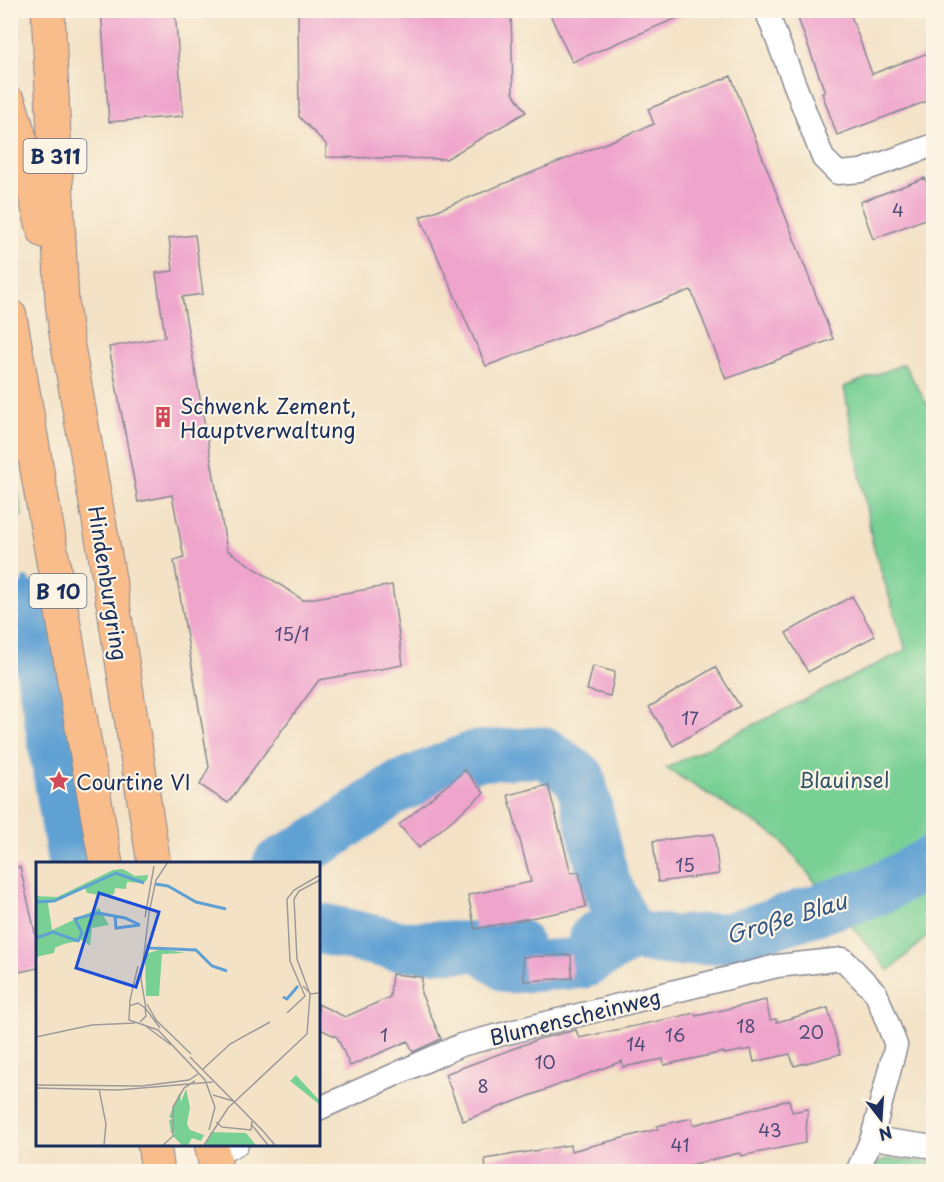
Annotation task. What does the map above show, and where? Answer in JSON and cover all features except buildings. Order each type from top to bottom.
[{"type":"highway","name":"B 311","points":[[48,10],[62,302]]},
{"type":"highway","name":"B 10","points":[[10,104],[62,302]]},
{"type":"highway","name":"Hindenburgring","points":[[62,302],[154,862]]},
{"type":"highway","name":"B 10","points":[[10,316],[106,862]]},
{"type":"highway","points":[[154,1146],[158,1172]]},
{"type":"street","points":[[766,10],[823,158],[838,173],[861,171],[933,145]]},
{"type":"street","name":"Blumenscheinweg","points":[[320,1108],[461,1045],[777,966],[843,958],[876,993],[896,1045],[872,1138]]},
{"type":"street","points":[[857,1172],[872,1138],[933,1147]]},
{"type":"green space","name":"Blauinsel","points":[[904,364],[933,411],[934,930],[889,971],[778,837],[666,768],[906,650],[873,545],[844,387]]},
{"type":"green space","points":[[10,449],[22,516],[11,518],[10,518]]},
{"type":"green space","points":[[887,1159],[933,1162],[933,1171],[870,1172],[872,1166]]},
{"type":"waterway","points":[[26,581],[31,607]]},
{"type":"waterway","name":"Große Blau","points":[[10,611],[31,607],[73,862]]},
{"type":"waterway","name":"Große Blau","points":[[282,862],[326,837],[396,788],[475,756],[544,752],[580,778],[604,880],[630,936],[584,963],[509,968],[481,946]]},
{"type":"waterway","name":"Große Blau","points":[[595,937],[630,936],[677,941],[732,937],[878,890],[934,860]]},
{"type":"waterway","name":"Große Blau","points":[[320,928],[400,946],[467,947],[517,944]]},
{"type":"place","name":"Schwenk Zement, Hauptverwaltung","points":[[163,417]]},
{"type":"place","name":"Courtine VI","points":[[59,781]]}]
